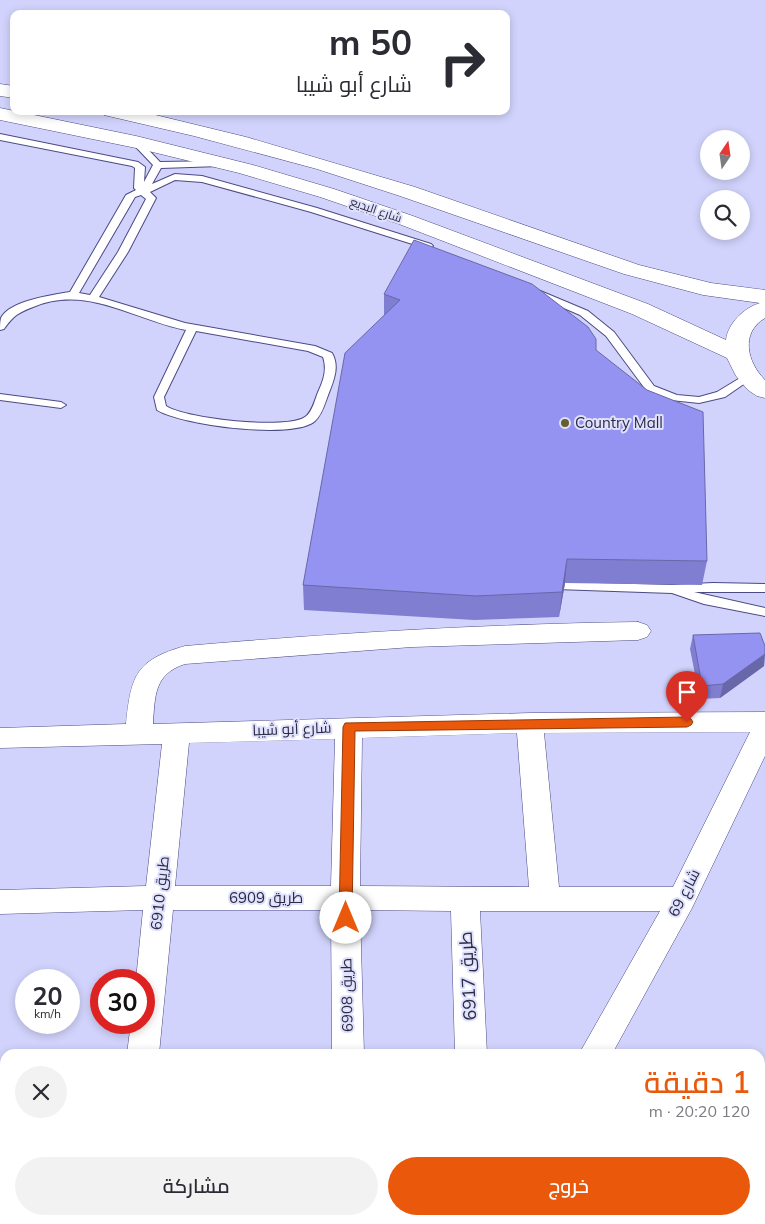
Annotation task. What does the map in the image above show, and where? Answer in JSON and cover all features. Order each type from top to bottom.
[{"type":"main road","name":"شارع البديع","points":[[0,114],[136,142],[246,169],[327,193],[406,220],[640,309],[736,353]]},
{"type":"main road","name":"شارع البديع","points":[[127,115],[226,138],[327,165],[635,271],[712,290],[765,297]]},
{"type":"main road","points":[[760,388],[744,371],[736,353],[738,334],[750,317],[765,309]]},
{"type":"street","points":[[139,734],[144,688],[152,670],[162,663],[185,655],[398,638],[570,631],[638,631]]},
{"type":"street","name":"شارع أبو شيبا","points":[[0,738],[530,723],[765,722]]},
{"type":"street","points":[[530,723],[545,898]]},
{"type":"street","name":"طريق 6908","points":[[348,1049],[346,898],[349,727]]},
{"type":"street","name":"شارع 69","points":[[598,1049],[682,899],[765,728]]},
{"type":"street","name":"طريق 6910","points":[[143,1049],[178,732]]},
{"type":"street","name":"طريق 6909","points":[[0,902],[159,898],[682,899]]},
{"type":"street","name":"طريق 6917","points":[[465,898],[471,1049]]},
{"type":"lane","points":[[0,138],[135,164],[140,167],[139,188],[151,198],[123,252],[93,298]]},
{"type":"lane","points":[[136,142],[158,166],[220,164]]},
{"type":"lane","points":[[144,191],[158,166]]},
{"type":"lane","points":[[73,295],[132,196],[152,190],[172,178],[198,178],[291,203],[442,251]]},
{"type":"lane","points":[[531,290],[584,313],[610,334],[650,388],[675,398],[698,400],[760,388]]},
{"type":"lane","points":[[0,327],[6,316],[16,310],[41,300],[73,295],[93,298],[192,328],[311,348],[328,355],[332,363],[330,378],[312,419],[302,424],[276,427],[244,426],[172,415],[161,408],[159,396],[192,328]]},
{"type":"lane","points":[[0,397],[61,405]]},
{"type":"lane","points":[[560,586],[672,589],[713,586],[765,588]]},
{"type":"lane","points":[[672,589],[704,600],[765,612]]},
{"type":"building","points":[[414,240],[532,284],[588,327],[596,339],[596,350],[647,390],[703,412],[707,561],[567,559],[562,592],[476,596],[303,585],[345,353],[400,300],[384,294]]},
{"type":"building","points":[[760,633],[765,646],[765,654],[723,684],[702,686],[693,635]]},
{"type":"place","name":"Country Mall","points":[[565,423]]},
{"type":"route","points":[[346,918],[349,727],[687,722]]}]
